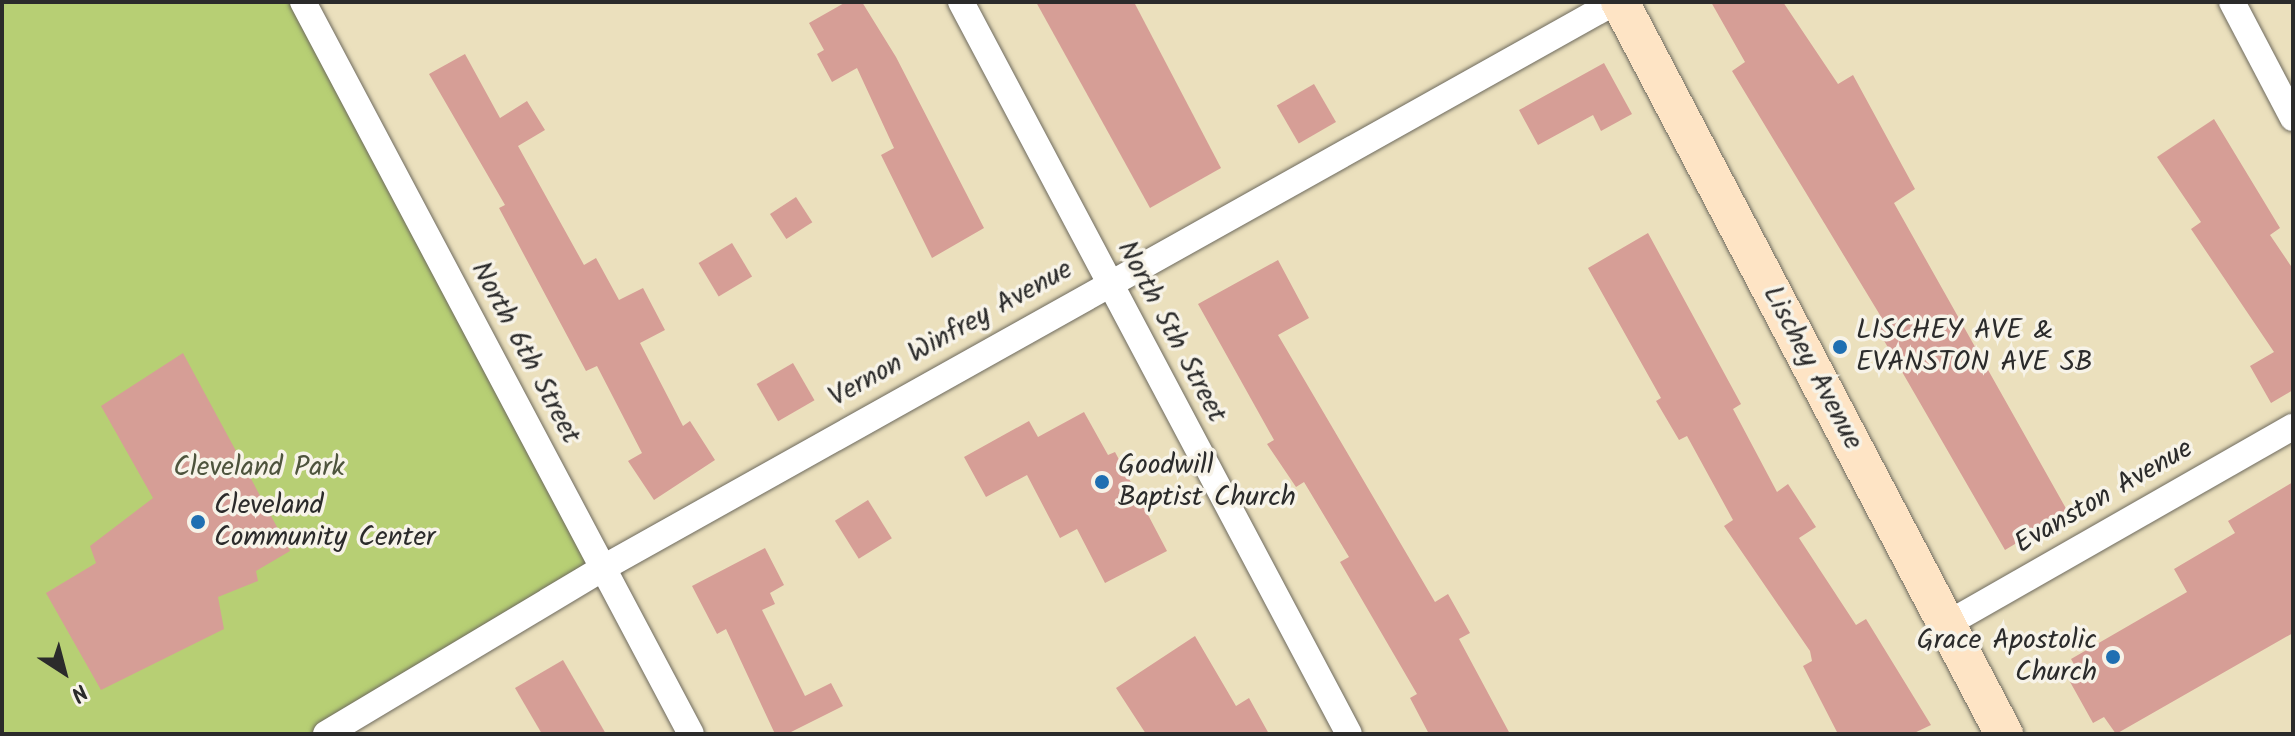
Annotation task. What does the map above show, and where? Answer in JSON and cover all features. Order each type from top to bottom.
[{"type":"street","name":"North 6th Street","points":[[303,2],[691,734]]},
{"type":"street","name":"North 5th Street","points":[[961,2],[1349,734]]},
{"type":"street","name":"Vernon Winfrey Avenue","points":[[326,734],[603,568],[1108,282],[1618,2]]},
{"type":"street","name":"Lischey Avenue","points":[[1618,2],[2004,734]]},
{"type":"street","points":[[2232,2],[2293,118]]},
{"type":"street","name":"Evanston Avenue","points":[[1947,624],[2293,427]]},
{"type":"green space","name":"Cleveland Park","points":[[2,2],[303,2],[603,568],[320,734],[2,734]]},
{"type":"building","points":[[846,2],[862,2],[896,57],[984,228],[932,258],[881,155],[894,148],[857,68],[832,82],[817,54],[824,50],[809,23]]},
{"type":"building","points":[[1036,2],[1134,2],[1221,168],[1150,208]]},
{"type":"building","points":[[1711,2],[1783,2],[1838,84],[1853,75],[1915,189],[1894,203],[2068,512],[2005,550],[1875,325],[1883,320],[1732,71],[1745,62]]},
{"type":"building","points":[[465,54],[500,118],[527,101],[545,130],[518,146],[584,265],[596,258],[619,300],[643,288],[665,330],[640,343],[683,426],[690,421],[715,460],[654,500],[628,461],[642,453],[597,366],[586,371],[499,208],[505,205],[429,74]]},
{"type":"building","points":[[1604,63],[1632,114],[1601,131],[1593,115],[1538,145],[1519,110]]},
{"type":"building","points":[[1314,84],[1336,122],[1299,144],[1277,106]]},
{"type":"building","points":[[2214,119],[2280,228],[2270,235],[2293,269],[2293,390],[2271,403],[2250,366],[2274,352],[2191,229],[2201,222],[2157,157]]},
{"type":"building","points":[[796,197],[812,222],[786,239],[770,214]]},
{"type":"building","points":[[1648,233],[1741,404],[1733,409],[1777,492],[1788,484],[1816,527],[1799,538],[1856,625],[1866,619],[1931,725],[1912,734],[1838,734],[1803,666],[1812,661],[1810,651],[1724,526],[1733,520],[1687,436],[1679,440],[1656,401],[1661,398],[1588,268]]},
{"type":"building","points":[[732,243],[752,276],[719,297],[699,263]]},
{"type":"building","points":[[1278,260],[1309,318],[1278,335],[1435,602],[1448,594],[1470,633],[1459,639],[1510,734],[1429,734],[1410,698],[1417,694],[1340,562],[1349,557],[1304,482],[1296,487],[1267,444],[1274,440],[1198,304]]},
{"type":"building","name":"Cleveland Community Center","points":[[183,353],[290,551],[256,571],[258,581],[218,597],[224,629],[101,690],[46,593],[96,563],[90,546],[153,498],[101,406]]},
{"type":"building","points":[[793,363],[814,400],[778,421],[757,384]]},
{"type":"building","points":[[1084,412],[1108,455],[1115,452],[1167,551],[1105,583],[1077,529],[1060,538],[1027,475],[986,497],[964,457],[1029,421],[1038,437]]},
{"type":"building","points":[[2293,482],[2293,633],[2116,734],[2104,717],[2093,723],[2069,680],[2079,673],[2071,659],[2187,592],[2174,569],[2235,533],[2228,521]]},
{"type":"building","points":[[868,500],[892,538],[859,559],[835,521]]},
{"type":"building","points":[[765,548],[784,585],[770,593],[775,604],[762,610],[805,696],[831,683],[843,706],[787,734],[775,734],[726,629],[717,634],[692,586]]},
{"type":"building","points":[[1195,636],[1236,706],[1249,698],[1269,734],[1146,734],[1116,688]]},
{"type":"building","points":[[563,660],[606,734],[542,734],[515,688]]},
{"type":"place","name":"LISCHEY AVE & EVANSTON AVE SB","points":[[1840,347]]},
{"type":"place","name":"Goodwill Baptist Church","points":[[1102,482]]},
{"type":"place","name":"Cleveland Community Center","points":[[198,522]]},
{"type":"place","name":"Grace Apostolic Church","points":[[2113,657]]}]
